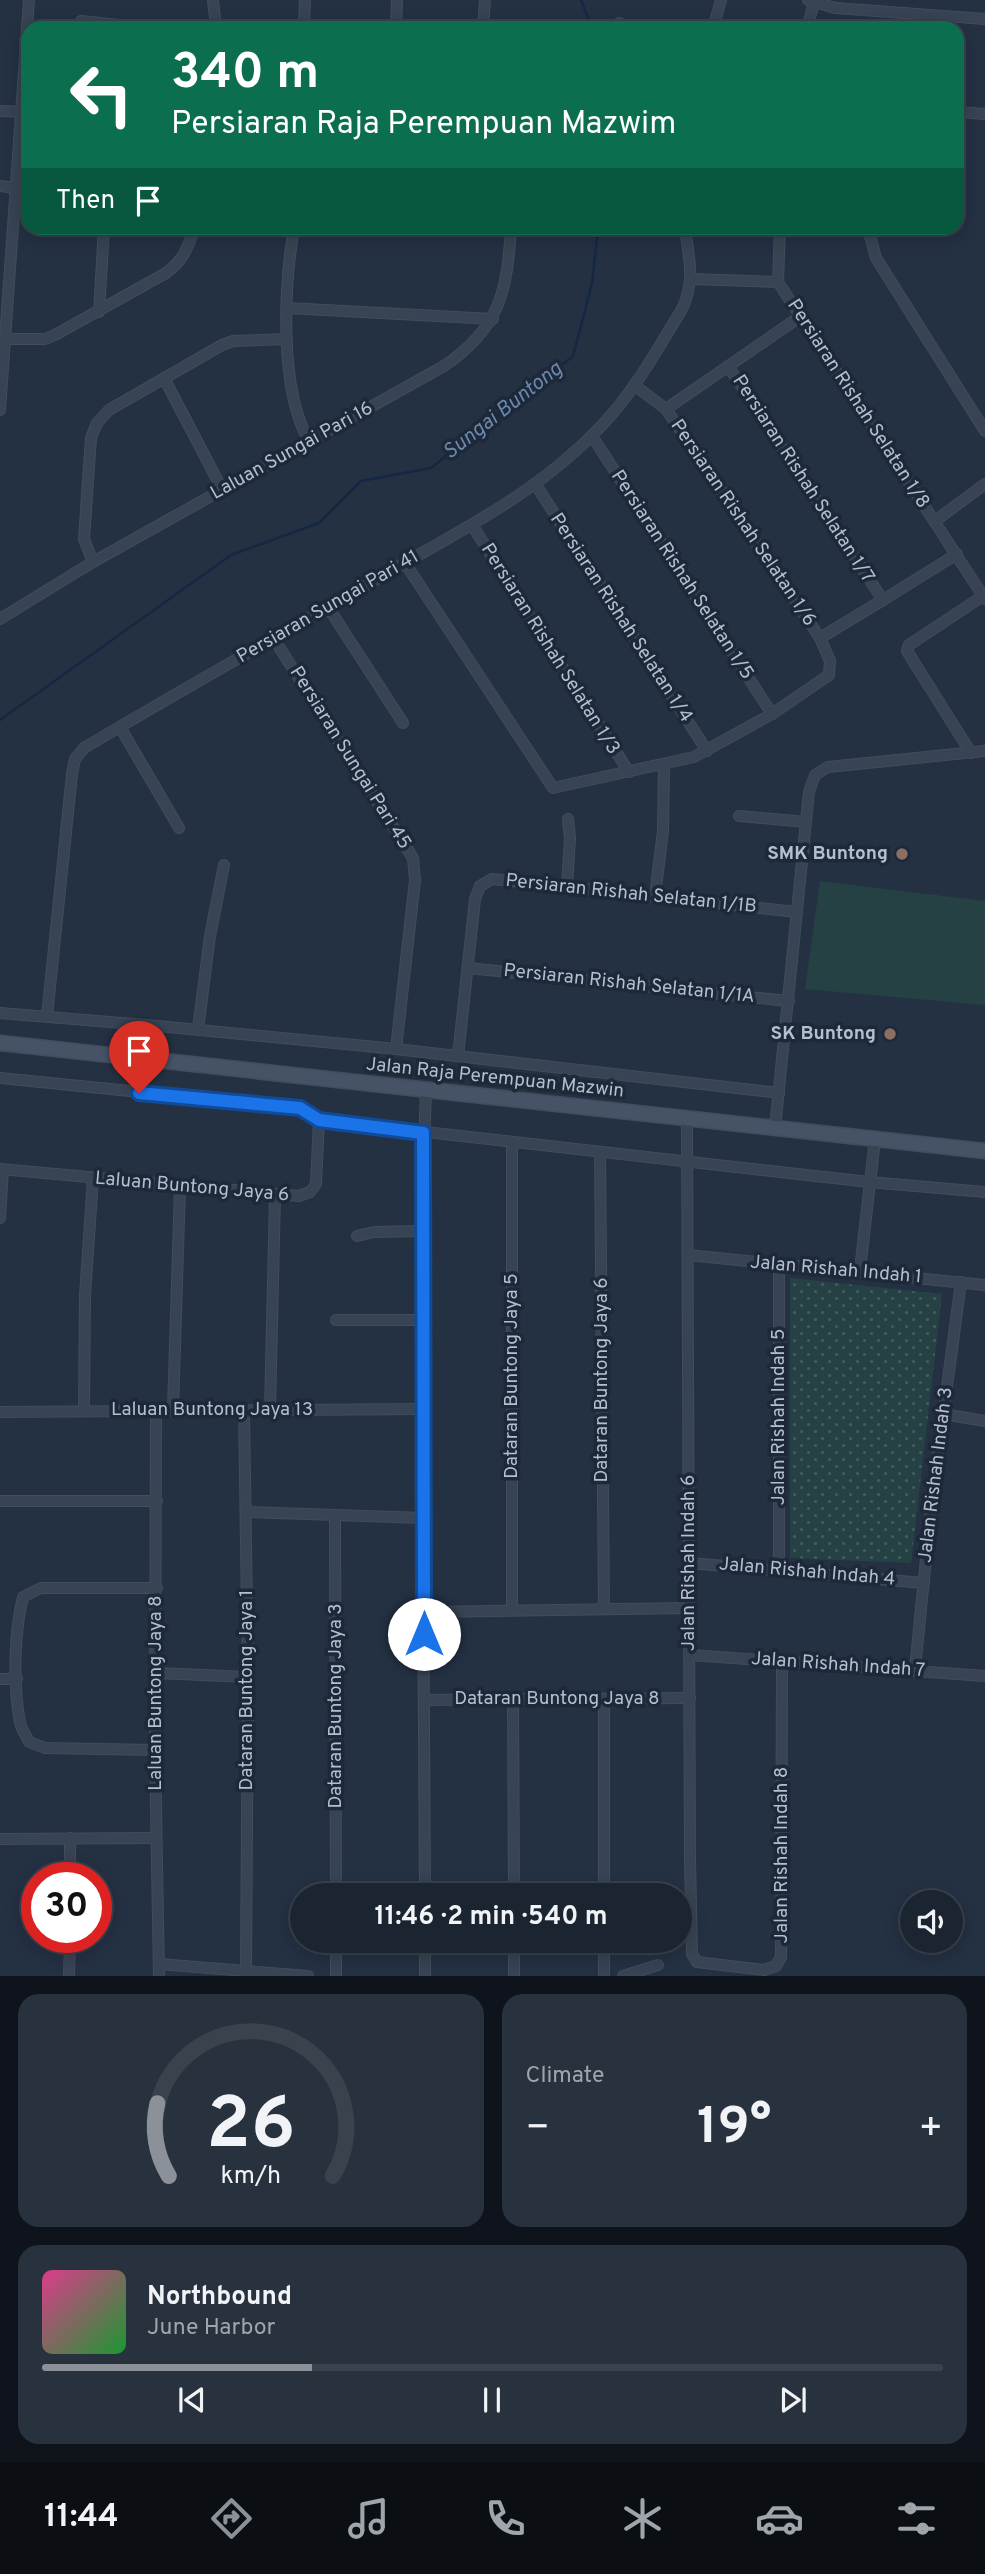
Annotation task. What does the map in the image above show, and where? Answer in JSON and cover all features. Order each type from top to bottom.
[{"type":"main road","name":"Jalan Raja Perempuan Mazwin","points":[[0,1043],[985,1151]]},
{"type":"street","points":[[28,21],[29,0]]},
{"type":"street","points":[[213,0],[215,21]]},
{"type":"street","points":[[304,21],[305,0]]},
{"type":"street","points":[[396,21],[397,0]]},
{"type":"street","points":[[484,21],[485,0]]},
{"type":"street","points":[[715,21],[721,0]]},
{"type":"street","points":[[808,21],[811,1],[835,8],[985,19]]},
{"type":"street","points":[[0,111],[21,112]]},
{"type":"street","points":[[964,113],[985,114]]},
{"type":"street","points":[[0,410],[21,137]]},
{"type":"street","points":[[0,186],[15,188]]},
{"type":"street","points":[[99,312],[104,235]]},
{"type":"street","points":[[6,339],[45,339],[99,312],[177,265],[185,254],[192,235]]},
{"type":"street","points":[[293,235],[288,273],[287,339],[296,409],[309,441]]},
{"type":"street","name":"Laluan Sungai Pari 16","points":[[1,615],[467,351],[493,319],[503,293],[509,266],[511,235]]},
{"type":"street","name":"Persiaran Sungai Pari 41","points":[[47,1016],[75,759],[84,748],[472,525],[536,485],[592,436],[634,385],[681,311],[689,295],[691,279],[686,235]]},
{"type":"street","points":[[778,282],[780,235]]},
{"type":"street","points":[[870,235],[876,258],[985,431]]},
{"type":"street","name":"Persiaran Rishah Selatan 1/8","points":[[691,279],[778,282],[984,598]]},
{"type":"street","points":[[287,308],[493,319]]},
{"type":"street","points":[[666,409],[801,316]]},
{"type":"street","points":[[93,562],[84,539],[91,438],[97,423],[109,410],[222,345],[233,341],[287,339]]},
{"type":"street","name":"Persiaran Rishah Selatan 1/7","points":[[728,366],[883,600],[820,638]]},
{"type":"street","points":[[164,378],[222,489]]},
{"type":"street","name":"Persiaran Rishah Selatan 1/6","points":[[634,385],[666,409],[820,638],[830,661],[829,676],[772,714]]},
{"type":"street","name":"Persiaran Rishah Selatan 1/5","points":[[592,436],[772,714]]},
{"type":"street","points":[[935,521],[985,484]]},
{"type":"street","name":"Persiaran Rishah Selatan 1/4","points":[[536,485],[707,751]]},
{"type":"street","name":"Persiaran Rishah Selatan 1/3","points":[[472,525],[629,772]]},
{"type":"street","points":[[883,600],[957,554]]},
{"type":"street","points":[[405,563],[553,788],[694,757],[772,714]]},
{"type":"street","points":[[971,753],[907,651],[909,645],[984,598]]},
{"type":"street","points":[[328,607],[403,723]]},
{"type":"street","name":"Persiaran Sungai Pari 45","points":[[274,639],[414,858],[415,880],[396,1049]]},
{"type":"street","points":[[120,727],[179,828]]},
{"type":"street","points":[[775,1128],[809,792],[815,775],[828,766],[985,751]]},
{"type":"street","points":[[655,896],[663,831],[664,765]]},
{"type":"street","points":[[739,816],[806,822]]},
{"type":"street","points":[[567,887],[570,838],[568,819]]},
{"type":"street","points":[[198,1029],[210,936],[224,865]]},
{"type":"street","name":"Persiaran Rishah Selatan 1/1B","points":[[468,968],[475,899],[480,886],[492,879],[797,912]]},
{"type":"street","points":[[458,1056],[468,968]]},
{"type":"street","name":"Persiaran Rishah Selatan 1/1A","points":[[468,968],[789,1001]]},
{"type":"street","points":[[0,1013],[396,1049],[779,1093]]},
{"type":"street","points":[[0,1078],[300,1108],[319,1120],[423,1133],[869,1182],[985,1192]]},
{"type":"street","points":[[425,1883],[421,1231],[426,1089]]},
{"type":"street","name":"Jalan Rishah Indah 6","points":[[687,1119],[692,1954],[697,1962]]},
{"type":"street","name":"Laluan Buntong Jaya 6","points":[[2,1170],[299,1196],[310,1192],[316,1184],[319,1120]]},
{"type":"street","points":[[860,1270],[875,1139]]},
{"type":"street","name":"Dataran Buntong Jaya 5","points":[[512,1143],[512,1611]]},
{"type":"street","name":"Dataran Buntong Jaya 6","points":[[600,1152],[604,1609]]},
{"type":"street","points":[[0,1218],[2,1170]]},
{"type":"street","points":[[84,1411],[86,1295],[93,1178]]},
{"type":"street","points":[[173,1410],[180,1187]]},
{"type":"street","points":[[270,1410],[275,1196]]},
{"type":"street","points":[[357,1236],[421,1231]]},
{"type":"street","name":"Jalan Rishah Indah 1","points":[[688,1255],[860,1270],[985,1285]]},
{"type":"street","name":"Jalan Rishah Indah 5","points":[[779,1265],[779,1569]]},
{"type":"street","name":"Jalan Rishah Indah 3","points":[[915,1669],[943,1413],[961,1282]]},
{"type":"street","points":[[336,1320],[422,1320]]},
{"type":"street","name":"Laluan Buntong Jaya 13","points":[[0,1412],[424,1409]]},
{"type":"street","name":"Dataran Buntong Jaya 1","points":[[244,1410],[248,1676],[246,1970]]},
{"type":"street","name":"Laluan Buntong Jaya 8","points":[[156,1411],[155,1750],[159,1976]]},
{"type":"street","points":[[943,1413],[985,1422]]},
{"type":"street","points":[[0,1502],[157,1500]]},
{"type":"street","points":[[246,1512],[424,1518]]},
{"type":"street","name":"Dataran Buntong Jaya 3","points":[[335,1517],[336,1883]]},
{"type":"street","name":"Jalan Rishah Indah 4","points":[[689,1563],[924,1583]]},
{"type":"street","points":[[155,1750],[45,1748],[29,1742],[20,1724],[17,1679],[18,1616],[23,1597],[41,1588],[157,1588]]},
{"type":"street","points":[[424,1612],[690,1608]]},
{"type":"street","name":"Jalan Rishah Indah 7","points":[[690,1655],[985,1676]]},
{"type":"street","name":"Jalan Rishah Indah 8","points":[[697,1962],[764,1970],[776,1966],[781,1957],[782,1662]]},
{"type":"street","points":[[156,1673],[248,1676]]},
{"type":"street","points":[[0,1679],[17,1679]]},
{"type":"street","name":"Dataran Buntong Jaya 8","points":[[424,1700],[690,1698]]},
{"type":"street","points":[[604,1700],[604,1883]]},
{"type":"street","points":[[513,1701],[514,1883]]},
{"type":"street","points":[[70,1838],[70,1862]]},
{"type":"street","points":[[0,1839],[156,1838]]},
{"type":"street","points":[[69,1976],[70,1953]]},
{"type":"street","points":[[336,1953],[336,1976]]},
{"type":"street","points":[[425,1953],[425,1976]]},
{"type":"street","points":[[514,1953],[514,1976]]},
{"type":"street","points":[[604,1953],[604,1976]]},
{"type":"street","points":[[159,1964],[308,1976]]},
{"type":"street","points":[[622,1976],[658,1965]]},
{"type":"green space","points":[[820,881],[985,901],[985,1005],[805,989]]},
{"type":"green space","points":[[790,1278],[942,1294],[911,1563],[790,1558]]},
{"type":"waterway","name":"Sungai Buntong","points":[[581,0],[588,18],[586,21]]},
{"type":"waterway","name":"Sungai Buntong","points":[[0,720],[231,555],[319,523],[361,481],[431,468],[573,356],[592,283],[597,235]]},
{"type":"place","name":"SMK Buntong","points":[[902,854]]},
{"type":"place","name":"SK Buntong","points":[[890,1034]]},
{"type":"route","points":[[139,1093],[300,1108],[312,1113],[319,1120],[423,1133],[421,1231],[424,1634]]}]
